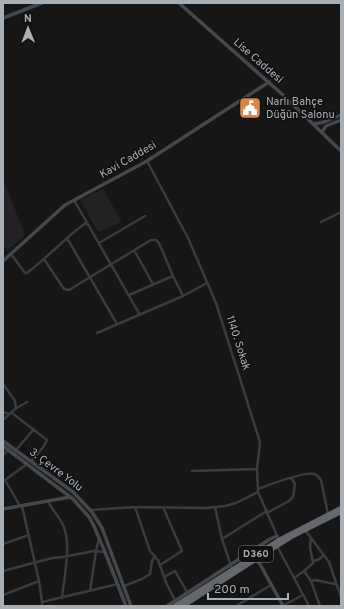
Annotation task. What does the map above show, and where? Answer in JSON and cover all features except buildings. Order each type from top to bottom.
[{"type":"highway","name":"D360","points":[[176,603],[278,538],[341,508]]},
{"type":"highway","name":"D360","points":[[185,605],[277,545],[341,512]]},
{"type":"street","points":[[3,18],[42,3]]},
{"type":"street","name":"Lise Caddesi","points":[[179,3],[269,82],[341,150]]},
{"type":"street","name":"Kavi Caddesi","points":[[3,261],[60,209],[147,161],[269,82]]},
{"type":"street","points":[[314,124],[324,122],[341,115]]},
{"type":"street","points":[[322,132],[326,126],[341,120]]},
{"type":"street","name":"1140. Sokak","points":[[147,161],[199,260],[216,303],[260,442],[257,469],[258,491],[278,538]]},
{"type":"street","points":[[74,200],[140,315]]},
{"type":"street","points":[[321,222],[341,212]]},
{"type":"street","points":[[99,243],[145,216]]},
{"type":"street","points":[[11,254],[25,273],[28,273],[66,238],[87,222]]},
{"type":"street","points":[[66,238],[118,324]]},
{"type":"street","points":[[44,259],[66,289],[70,289],[151,240],[157,240],[163,250],[183,296]]},
{"type":"street","points":[[134,250],[153,284]]},
{"type":"street","points":[[129,295],[173,276]]},
{"type":"street","points":[[97,333],[183,296],[207,283]]},
{"type":"street","points":[[3,384],[15,401],[16,409]]},
{"type":"street","points":[[3,420],[27,402]]},
{"type":"street","points":[[3,412],[11,413],[44,436],[47,440],[47,442],[29,463],[5,480]]},
{"type":"street","points":[[16,451],[34,429]]},
{"type":"street","name":"3. Çevre Yolu","points":[[3,441],[70,497],[89,517],[99,537],[116,584],[126,606]]},
{"type":"street","name":"3. Çevre Yolu","points":[[3,446],[73,492],[91,510],[102,528],[131,606]]},
{"type":"street","points":[[3,455],[8,450]]},
{"type":"street","points":[[192,472],[257,469]]},
{"type":"street","points":[[91,510],[135,507],[215,507],[231,505],[258,491],[290,478],[310,473],[319,476],[321,480],[328,515]]},
{"type":"street","points":[[3,477],[21,506],[40,581],[42,606]]},
{"type":"street","points":[[222,539],[267,512],[290,501],[293,497],[295,484],[290,478]]},
{"type":"street","points":[[3,509],[70,497]]},
{"type":"street","points":[[48,501],[51,508],[61,520],[67,538],[62,598]]},
{"type":"street","points":[[135,507],[150,551],[160,565],[176,603]]},
{"type":"street","points":[[160,565],[182,551],[163,507]]},
{"type":"street","points":[[167,606],[176,603],[187,592],[231,567],[222,539],[215,507]]},
{"type":"street","points":[[305,530],[329,562],[335,584],[341,597]]},
{"type":"street","points":[[3,544],[29,535]]},
{"type":"street","points":[[90,591],[99,537]]},
{"type":"street","points":[[311,538],[310,547],[314,561]]},
{"type":"street","points":[[277,545],[309,606]]},
{"type":"street","points":[[3,571],[52,558],[66,558],[96,551],[105,552]]},
{"type":"street","points":[[294,578],[304,572],[314,561],[318,560],[324,555]]},
{"type":"street","points":[[124,586],[150,574],[152,561],[155,556]]},
{"type":"street","points":[[255,559],[260,564],[282,606],[303,595]]},
{"type":"street","points":[[164,577],[176,572],[187,592]]},
{"type":"street","points":[[304,572],[311,581],[320,606]]},
{"type":"street","points":[[311,581],[315,580],[335,584]]},
{"type":"street","points":[[3,595],[40,581]]},
{"type":"street","points":[[42,602],[116,584]]},
{"type":"street","points":[[236,606],[271,585]]},
{"type":"shaded area","points":[[3,179],[25,235],[7,251],[3,243]]},
{"type":"shaded area","points":[[103,189],[122,222],[98,232],[80,200]]},
{"type":"place","name":"Narlı Bahçe Düğün Salonu","points":[[250,108]]}]
